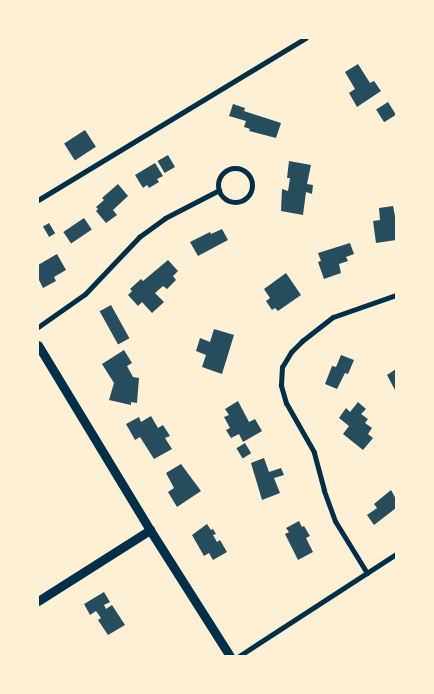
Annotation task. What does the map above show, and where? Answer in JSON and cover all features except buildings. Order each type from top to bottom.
[{"type":"street","points":[[38,200],[306,38]]},
{"type":"street","points":[[236,168],[246,172],[252,181],[251,192],[245,200],[235,203],[225,199],[219,190],[220,179],[226,171],[236,168]]},
{"type":"street","points":[[38,327],[85,294],[139,237],[165,218],[219,190]]},
{"type":"street","points":[[366,573],[335,521],[314,452],[286,403],[281,385],[282,367],[290,352],[333,316],[396,295]]},
{"type":"street","points":[[38,345],[150,530],[230,656]]},
{"type":"street","points":[[38,601],[150,530]]},
{"type":"street","points":[[239,656],[396,554]]}]
